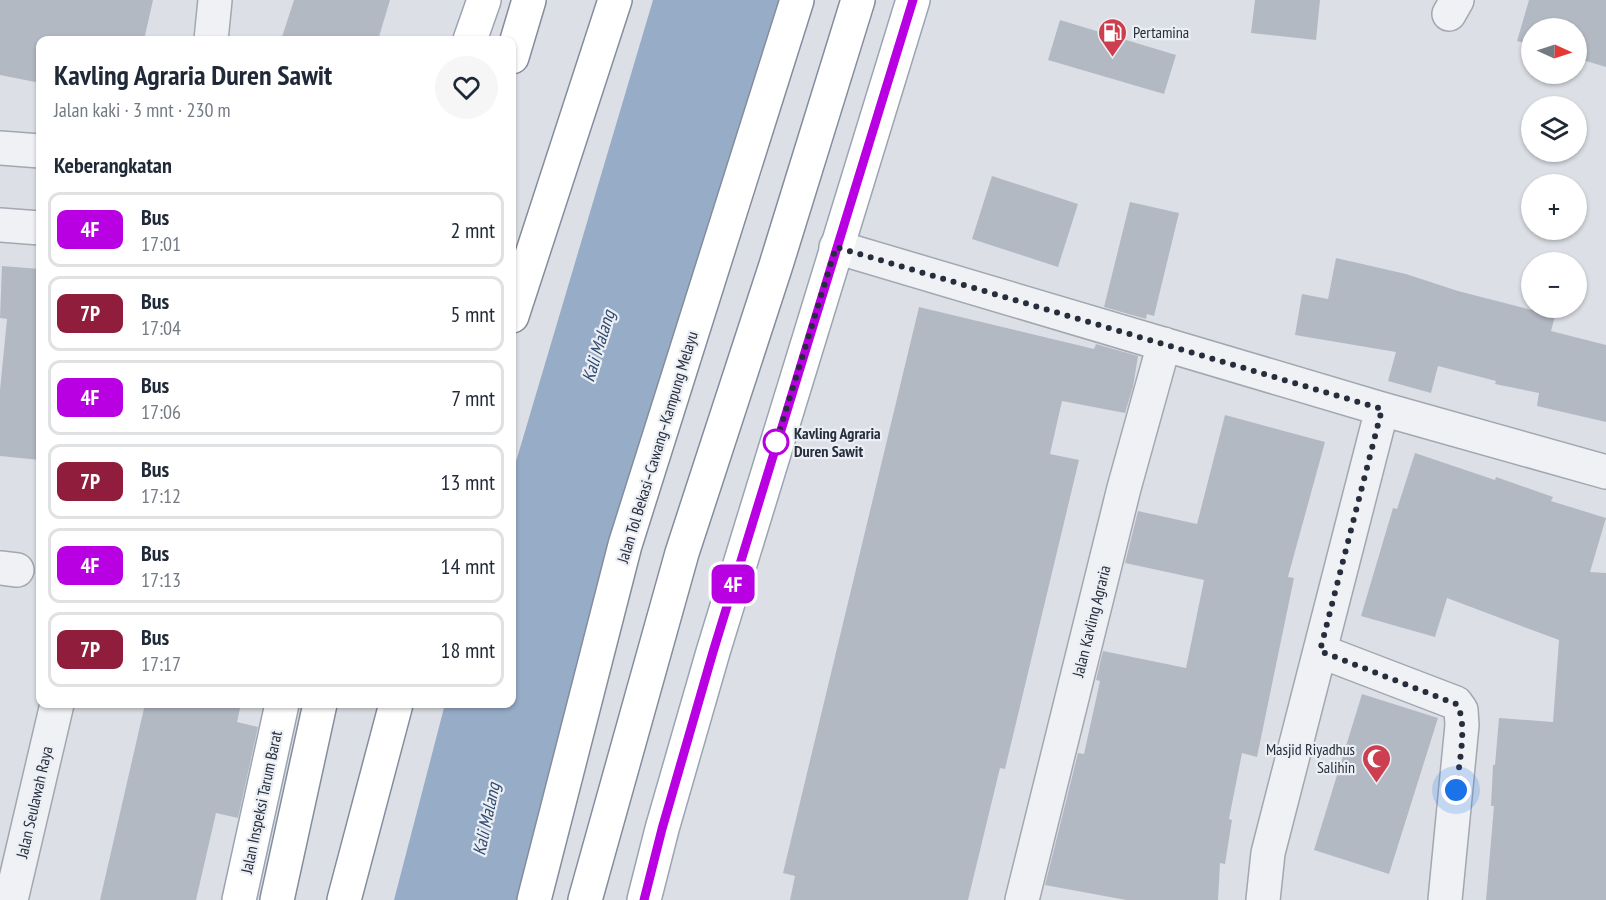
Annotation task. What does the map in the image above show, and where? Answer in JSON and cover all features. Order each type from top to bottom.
[{"type":"main road","points":[[471,36],[484,0]]},
{"type":"main road","points":[[516,44],[529,0]]},
{"type":"main road","points":[[516,304],[615,0]]},
{"type":"main road","name":"Jalan Tol Bekasi–Cawang–Kampung Melayu","points":[[534,900],[625,545],[797,0]]},
{"type":"main road","points":[[585,900],[682,553],[779,255],[858,0]]},
{"type":"main road","points":[[644,900],[713,652],[913,0]]},
{"type":"main road","name":"Jalan Inspeksi Tarum Barat","points":[[239,900],[281,708]]},
{"type":"main road","points":[[277,900],[319,708]]},
{"type":"main road","points":[[344,900],[395,708]]},
{"type":"street","points":[[211,36],[215,0]]},
{"type":"street","points":[[0,148],[36,151]]},
{"type":"street","points":[[0,225],[36,228]]},
{"type":"street","points":[[836,247],[1382,409],[1606,472]]},
{"type":"street","name":"Jalan Kavling Agraria","points":[[1022,900],[1124,488],[1164,344]]},
{"type":"street","points":[[1263,900],[1268,853],[1382,409]]},
{"type":"street","points":[[1320,651],[1456,704],[1461,710],[1462,725],[1445,900]]},
{"type":"street","name":"Jalan Seulawah Raya","points":[[11,900],[56,708]]},
{"type":"water","name":"Kali Malang","points":[[653,0],[797,0],[689,344],[543,900],[394,900],[444,708],[516,708],[516,462]]},
{"type":"building","points":[[0,0],[153,0],[145,36],[36,36],[36,82],[0,75]]},
{"type":"building","points":[[294,0],[390,0],[379,36],[282,36]]},
{"type":"building","points":[[1255,0],[1320,0],[1316,40],[1251,33]]},
{"type":"building","points":[[1529,0],[1606,0],[1606,67],[1587,61],[1587,18],[1524,18]]},
{"type":"building","name":"Pertamina","points":[[1060,20],[1176,55],[1164,94],[1048,60]]},
{"type":"building","points":[[1521,27],[1521,42],[1517,41]]},
{"type":"building","points":[[992,176],[1078,204],[1058,267],[972,239]]},
{"type":"building","points":[[1130,202],[1179,213],[1154,316],[1147,314],[1146,319],[1104,307]]},
{"type":"building","points":[[1336,258],[1406,274],[1458,291],[1521,307],[1521,318],[1554,318],[1551,331],[1606,345],[1606,422],[1537,406],[1539,393],[1495,384],[1496,381],[1438,366],[1431,393],[1388,381],[1396,352],[1295,335],[1302,294],[1328,299]]},
{"type":"building","points":[[2,266],[36,269],[36,460],[0,456],[0,390],[7,319],[0,318]]},
{"type":"building","points":[[919,307],[1094,349],[1096,344],[1138,356],[1133,387],[1125,413],[1062,401],[1050,454],[1079,460],[1005,769],[1000,768],[968,900],[790,900],[795,876],[783,873]]},
{"type":"building","points":[[1225,415],[1325,442],[1288,577],[1294,578],[1257,757],[1242,753],[1229,819],[1232,820],[1225,864],[1220,863],[1218,900],[1126,900],[1045,885],[1078,753],[1084,754],[1100,681],[1096,680],[1103,651],[1186,668],[1204,580],[1125,563],[1138,511],[1197,524]]},
{"type":"building","points":[[1415,453],[1495,480],[1496,477],[1553,497],[1551,501],[1606,518],[1590,572],[1606,573],[1606,900],[1486,900],[1494,806],[1491,806],[1493,765],[1495,765],[1499,718],[1553,722],[1559,640],[1447,598],[1435,637],[1361,616],[1393,508],[1397,509]]},
{"type":"building","name":"Masjid Riyadhus Salihin","points":[[1362,694],[1438,718],[1389,874],[1314,850]]},
{"type":"building","points":[[144,708],[240,708],[237,722],[258,727],[238,818],[216,813],[196,900],[100,900]]},
{"type":"bus line","name":"4F","points":[[644,900],[713,652],[913,0]]},
{"type":"place","name":"Pertamina","points":[[1112,58]]},
{"type":"place","name":"Kavling Agraria Duren Sawit","points":[[776,442]]},
{"type":"place","name":"Masjid Riyadhus Salihin","points":[[1376,784]]},
{"type":"route","points":[[776,442],[775,446],[836,247],[1382,409],[1320,651],[1456,704],[1461,710],[1462,725],[1456,790]]}]
